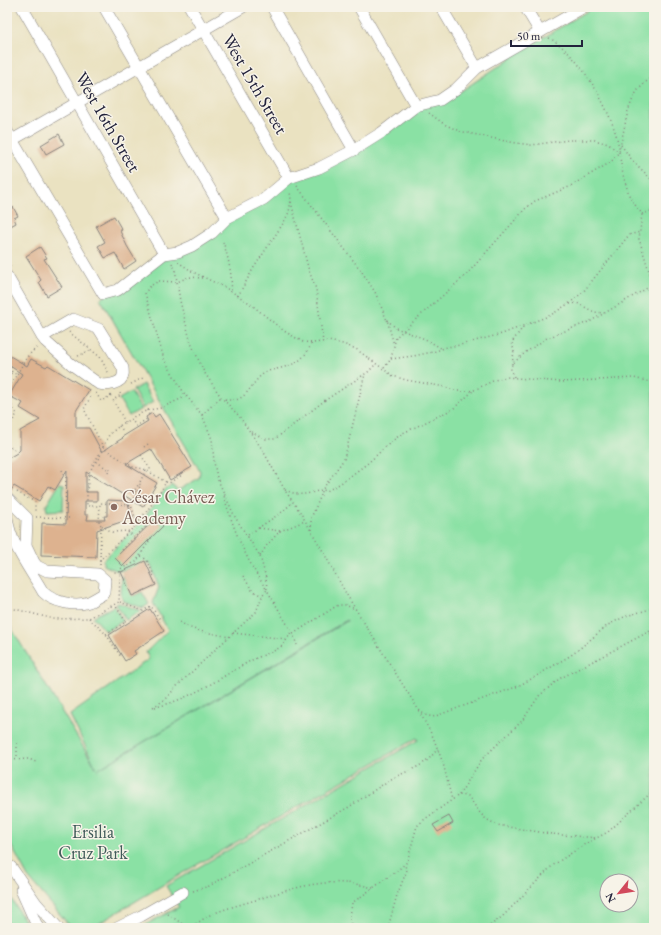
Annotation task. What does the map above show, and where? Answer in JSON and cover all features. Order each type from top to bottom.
[{"type":"street","name":"West 16th Street","points":[[22,7],[164,254]]},
{"type":"street","points":[[104,7],[227,218]]},
{"type":"street","name":"West 15th Street","points":[[190,7],[289,178]]},
{"type":"street","points":[[243,7],[77,102],[9,138],[103,294],[118,290],[164,254],[178,252],[192,246],[212,233],[227,218],[264,199],[289,178],[319,168],[354,150],[381,133],[416,106],[440,100],[456,89],[477,68],[584,7]]},
{"type":"street","points":[[272,7],[354,150]]},
{"type":"street","points":[[359,7],[416,106]]},
{"type":"street","points":[[441,7],[477,68]]},
{"type":"street","points":[[525,7],[540,32]]},
{"type":"street","points":[[7,276],[42,337],[71,364],[99,384],[104,385],[114,383],[121,379],[124,375],[123,368],[99,329],[73,319],[42,337]]},
{"type":"street","points":[[7,498],[27,518],[26,545],[37,566],[47,571],[98,574],[105,580],[103,594],[88,602],[82,603],[59,602],[48,597],[43,592],[18,549],[10,531],[7,517]]},
{"type":"street","points":[[9,864],[38,928]]},
{"type":"street","points":[[9,864],[36,903],[58,928]]},
{"type":"street","points":[[117,928],[183,892]]},
{"type":"street","points":[[126,928],[141,916]]},
{"type":"path","points":[[540,32],[543,36],[553,40],[574,58],[604,105],[617,134],[623,175],[630,198],[642,214],[639,239],[650,274],[654,311]]},
{"type":"path","points":[[384,368],[391,358],[396,338],[466,275],[525,209],[535,201],[569,187],[611,162],[619,152],[628,110],[632,101],[637,91],[654,74]]},
{"type":"path","points":[[416,106],[424,108],[444,124],[459,130],[510,142],[531,145],[569,140],[595,140],[608,144],[619,152]]},
{"type":"path","points":[[621,145],[632,160],[654,182]]},
{"type":"path","points":[[289,178],[291,200],[309,271],[316,289],[323,342]]},
{"type":"path","points":[[289,178],[301,190],[362,272],[374,292],[386,319],[394,346]]},
{"type":"path","points":[[238,296],[253,269],[284,222],[289,212],[291,200]]},
{"type":"path","points":[[642,214],[654,210]]},
{"type":"path","points":[[391,358],[414,356],[502,334],[552,315],[569,304],[583,292],[630,235],[640,232]]},
{"type":"path","points":[[223,242],[232,285],[231,292]]},
{"type":"path","points":[[452,800],[446,770],[438,749],[418,709],[355,609],[312,532],[285,490],[262,449],[239,416],[222,398],[204,372],[191,343],[180,301],[175,270],[171,260],[177,261],[193,272],[248,302],[284,331],[303,342],[343,344],[356,349],[393,376],[458,390],[474,390]]},
{"type":"path","points":[[205,278],[189,277],[177,282],[159,281],[150,286],[145,293],[164,359],[187,396],[202,415],[212,439],[217,478],[235,517],[260,556],[266,578],[267,590],[262,596],[256,612],[247,622],[232,633],[175,688],[166,700],[153,707],[170,704],[278,648],[287,639],[291,631]]},
{"type":"path","points":[[512,364],[526,352],[547,338],[590,321],[654,284]]},
{"type":"path","points":[[569,304],[577,303],[594,312],[604,313]]},
{"type":"path","points":[[386,319],[396,328],[442,348]]},
{"type":"path","points":[[514,377],[511,369],[514,352],[512,342],[524,326]]},
{"type":"path","points":[[66,330],[100,357],[121,395],[114,400],[125,422]]},
{"type":"path","points":[[222,398],[231,401],[240,399],[247,393],[259,377],[266,372],[294,365],[307,354],[312,343]]},
{"type":"path","points":[[250,431],[266,439],[275,439],[324,401],[365,374],[376,364]]},
{"type":"path","points":[[11,367],[12,373]]},
{"type":"path","points":[[7,375],[12,373],[17,375]]},
{"type":"path","points":[[312,532],[311,518],[322,493],[323,486],[344,458],[365,374]]},
{"type":"path","points":[[285,490],[296,495],[322,490],[327,491],[341,483],[368,463],[398,437],[453,409],[474,390],[495,380],[506,377],[514,377],[561,382],[634,378],[654,383]]},
{"type":"path","points":[[131,384],[143,378]]},
{"type":"path","points":[[91,389],[88,392],[90,398],[84,409],[103,448],[133,467],[147,471],[169,483],[182,475],[181,473]]},
{"type":"path","points":[[129,505],[100,503],[99,506],[87,506],[88,473],[109,435],[119,426],[147,410],[161,408],[187,396]]},
{"type":"path","points":[[202,415],[222,398]]},
{"type":"path","points":[[7,399],[17,414],[7,430]]},
{"type":"path","points":[[147,410],[149,415]]},
{"type":"path","points":[[131,418],[136,426],[147,419]]},
{"type":"path","points":[[119,426],[124,432]]},
{"type":"path","points":[[144,447],[148,444]]},
{"type":"path","points":[[7,445],[18,452]]},
{"type":"path","points":[[100,455],[101,456],[97,462],[109,470]]},
{"type":"path","points":[[129,505],[141,485],[138,484],[150,469],[141,455]]},
{"type":"path","points":[[108,473],[111,468]]},
{"type":"path","points":[[62,470],[66,477],[65,518]]},
{"type":"path","points":[[100,560],[137,524],[158,496],[166,482]]},
{"type":"path","points":[[222,490],[229,515],[238,538],[251,564],[293,634],[297,645]]},
{"type":"path","points":[[248,536],[282,512],[293,502]]},
{"type":"path","points":[[129,505],[137,524]]},
{"type":"path","points":[[99,506],[99,523],[101,525],[100,565]]},
{"type":"path","points":[[34,517],[72,518]]},
{"type":"path","points":[[260,556],[266,544],[280,531],[305,521]]},
{"type":"path","points":[[101,525],[112,532],[129,532]]},
{"type":"path","points":[[122,550],[147,525]]},
{"type":"path","points":[[259,528],[280,531]]},
{"type":"path","points":[[129,532],[134,538]]},
{"type":"path","points":[[120,572],[120,569],[136,562],[153,535]]},
{"type":"path","points":[[141,555],[147,560],[154,575],[152,576]]},
{"type":"path","points":[[243,576],[252,590],[262,596]]},
{"type":"path","points":[[119,602],[143,611],[151,606],[161,621]]},
{"type":"path","points":[[106,634],[126,622],[114,604]]},
{"type":"path","points":[[293,634],[338,605],[345,605],[355,609]]},
{"type":"path","points":[[418,709],[425,715],[433,717],[516,687],[573,654],[608,625],[626,616],[654,608]]},
{"type":"path","points":[[89,618],[106,634],[120,657]]},
{"type":"path","points":[[180,622],[196,630],[229,637]]},
{"type":"path","points":[[460,795],[462,788],[482,759],[522,720],[539,696],[559,679],[654,629]]},
{"type":"path","points":[[232,633],[287,639]]},
{"type":"path","points":[[646,633],[654,634]]},
{"type":"path","points":[[17,743],[17,759]]},
{"type":"path","points":[[183,892],[209,886],[251,864],[293,838],[349,807],[391,779],[419,766],[428,760],[438,749]]},
{"type":"path","points":[[7,760],[29,759],[38,763]]},
{"type":"path","points":[[487,928],[504,916],[552,866],[585,844],[608,832],[654,790]]},
{"type":"path","points":[[351,928],[350,917],[352,903],[398,870],[406,862],[417,826],[460,795],[468,796],[486,819],[497,825],[551,834],[597,838]]},
{"type":"path","points":[[388,928],[397,895],[407,870],[404,864]]},
{"type":"path","points":[[168,914],[188,928],[208,916],[224,910],[283,890],[303,885],[344,882],[373,888]]},
{"type":"green space","name":"Ersilia Cruz Park","points":[[594,7],[654,7],[654,928],[139,928],[179,907],[166,886],[418,740],[417,738],[181,874],[93,927],[77,928],[69,925],[28,877],[7,838],[7,621],[96,768],[70,715],[149,659],[146,652],[168,630],[153,603],[159,587],[150,563],[118,571],[103,565],[103,560],[140,523],[165,490],[173,485],[177,491],[199,478],[200,471],[100,298],[287,183],[419,108],[458,93],[526,48]],"holes":[[[347,620],[347,621],[97,770]]]},
{"type":"green space","points":[[143,384],[153,402],[143,408],[133,390]]},
{"type":"green space","points":[[131,392],[141,409],[129,416],[119,399]]},
{"type":"green space","points":[[60,483],[64,484],[63,510],[47,511],[46,506]]},
{"type":"green space","points":[[122,575],[133,596],[142,592],[149,604],[143,608],[123,601],[121,596]]},
{"type":"green space","points":[[119,603],[141,611],[126,620],[116,604]]},
{"type":"green space","points":[[114,606],[123,621],[106,631],[93,617]]},
{"type":"green space","points":[[7,892],[26,923],[28,928],[7,928]]},
{"type":"building","points":[[59,134],[64,144],[46,154],[41,145]]},
{"type":"building","points":[[7,205],[9,209],[13,207],[18,216],[14,218],[16,223],[7,228]]},
{"type":"building","points":[[114,216],[122,230],[120,231],[127,246],[136,261],[124,269],[115,253],[105,258],[98,246],[105,242],[96,226]]},
{"type":"building","points":[[40,247],[47,258],[44,259],[62,287],[47,296],[39,282],[41,280],[26,256]]},
{"type":"building","name":"César Chávez Academy","points":[[10,356],[27,366],[31,359],[46,367],[48,365],[89,390],[76,411],[76,428],[89,428],[102,452],[123,438],[122,437],[148,421],[146,417],[152,413],[155,417],[159,414],[192,467],[170,480],[151,449],[126,464],[157,483],[143,507],[86,472],[86,492],[97,492],[97,501],[85,501],[85,515],[88,515],[87,520],[105,520],[104,516],[107,516],[107,500],[127,501],[133,518],[97,530],[96,557],[41,555],[42,523],[66,524],[67,470],[55,490],[48,486],[39,501],[14,486],[10,492],[7,491],[7,459],[20,450],[20,431],[40,420],[20,408],[23,403],[9,396],[22,374],[7,364]]},
{"type":"building","points":[[156,518],[163,526],[123,566],[115,558]]},
{"type":"building","points":[[145,561],[156,585],[132,596],[121,572]]},
{"type":"building","points":[[150,609],[164,631],[134,651],[136,654],[125,661],[109,635]]},
{"type":"building","points":[[449,816],[453,823],[438,832],[433,825]]},
{"type":"place","name":"César Chávez Academy","points":[[114,507]]}]
